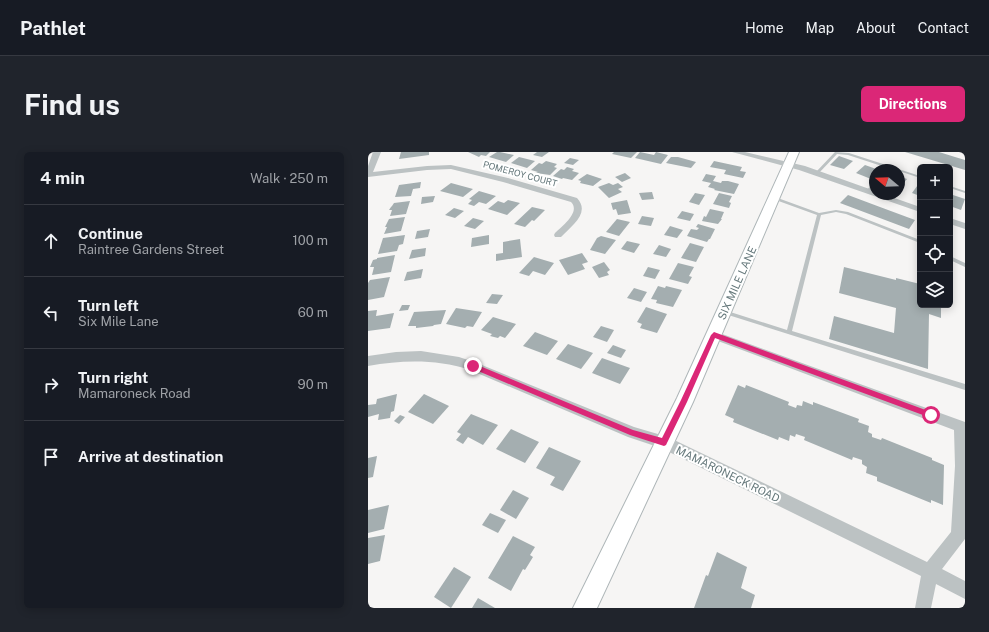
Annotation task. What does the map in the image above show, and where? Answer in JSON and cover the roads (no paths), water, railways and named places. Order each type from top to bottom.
[{"type":"street","points":[[368,175],[377,152]]},
{"type":"street","points":[[736,152],[791,158],[817,173],[869,192]]},
{"type":"street","name":"SIX MILE LANE","points":[[585,608],[684,402],[791,158]]},
{"type":"street","name":"POMEROY COURT","points":[[368,175],[427,168],[451,167],[565,196],[574,200],[578,204],[579,210],[576,216],[558,235]]},
{"type":"street","points":[[892,200],[917,209]]},
{"type":"street","points":[[953,222],[965,226]]},
{"type":"street","points":[[714,335],[962,427],[959,535],[930,572],[923,608]]},
{"type":"street","name":"MAMARONECK ROAD","points":[[368,361],[399,356],[421,355],[454,359],[633,433],[664,442],[930,572],[965,591]]},
{"type":"lane","points":[[817,173],[836,153],[848,154],[875,164]]},
{"type":"lane","points":[[905,172],[917,176]]},
{"type":"lane","points":[[953,188],[965,192]]},
{"type":"lane","points":[[774,198],[819,214],[836,211],[847,213],[917,241]]},
{"type":"lane","points":[[789,333],[819,214]]},
{"type":"lane","points":[[953,259],[965,265]]},
{"type":"lane","points":[[724,312],[965,387]]}]
